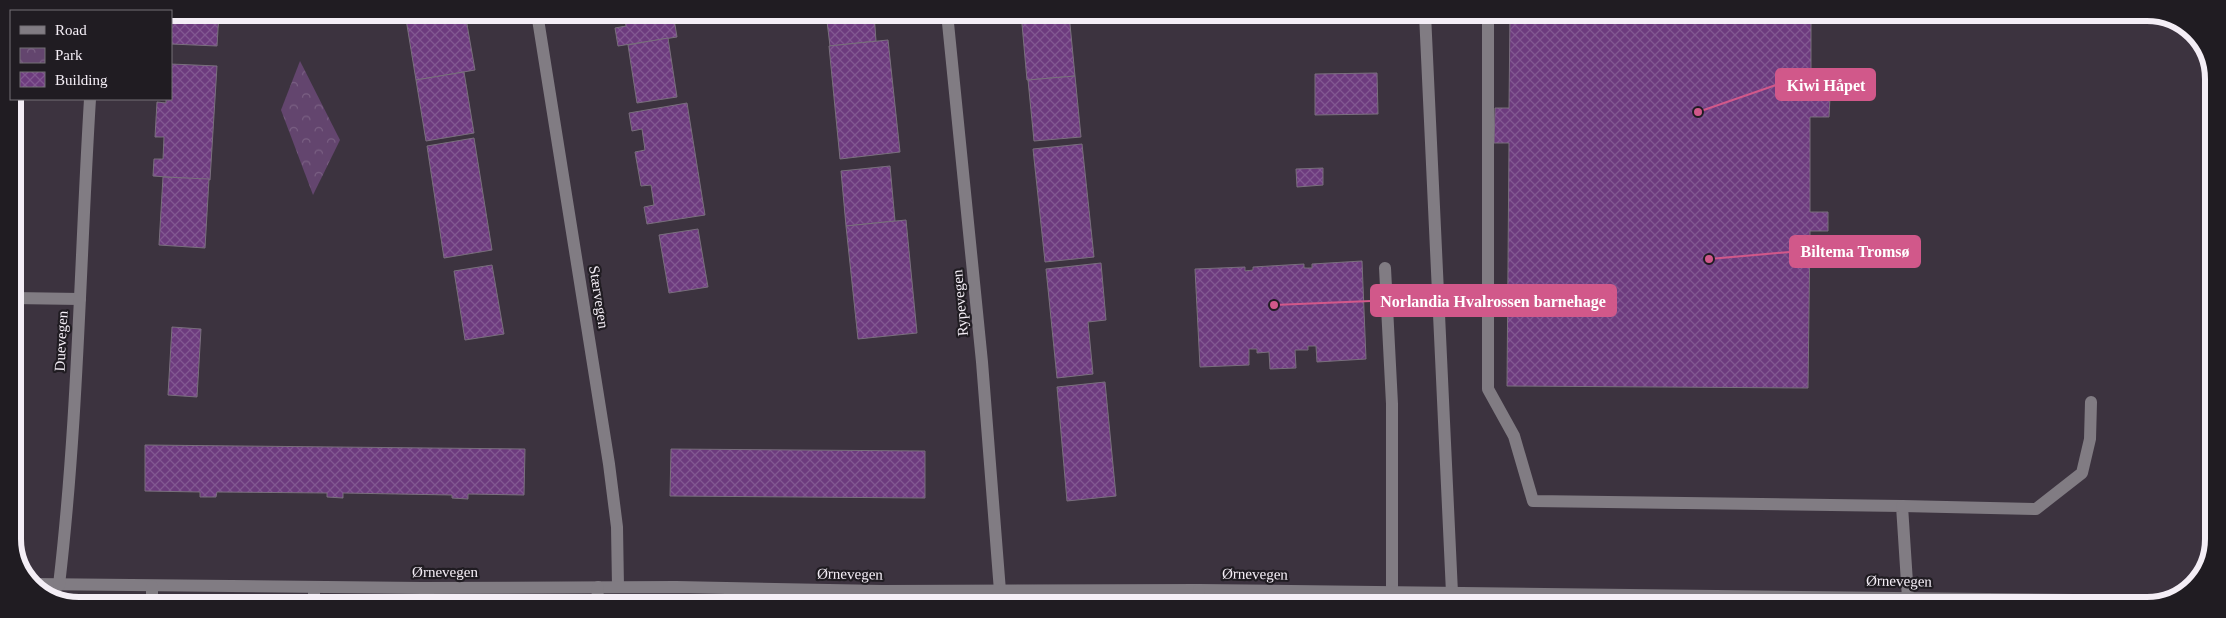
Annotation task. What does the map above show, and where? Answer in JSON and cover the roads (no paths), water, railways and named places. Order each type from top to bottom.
[{"type":"street","name":"Stærvegen","points":[[538,21],[609,464],[617,527],[618,587]]},
{"type":"street","name":"Rypevegen","points":[[948,21],[982,362],[1000,591]]},
{"type":"street","points":[[1425,21],[1452,593]]},
{"type":"street","points":[[1488,21],[1488,389],[1514,436],[1533,501],[2036,509],[2082,473],[2090,439],[2091,402]]},
{"type":"street","name":"Duevegen","points":[[59,585],[68,493],[90,100]]},
{"type":"street","points":[[1385,268],[1392,413],[1392,593]]},
{"type":"street","points":[[21,298],[80,299]]},
{"type":"street","points":[[1902,506],[1908,597]]},
{"type":"street","name":"Ørnevegen","points":[[44,584],[618,587],[915,591],[1199,590],[1452,593],[1575,597]]},
{"type":"street","points":[[152,586],[152,597]]},
{"type":"street","points":[[314,587],[314,597]]},
{"type":"street","points":[[598,588],[598,597]]},
{"type":"street","points":[[1198,597],[1199,590]]},
{"type":"street","points":[[915,591],[915,597]]},
{"type":"place","name":"Kiwi Håpet","points":[[1698,112]]},
{"type":"place","name":"Biltema Tromsø","points":[[1709,259]]},
{"type":"place","name":"Norlandia Hvalrossen barnehage","points":[[1274,305]]}]
